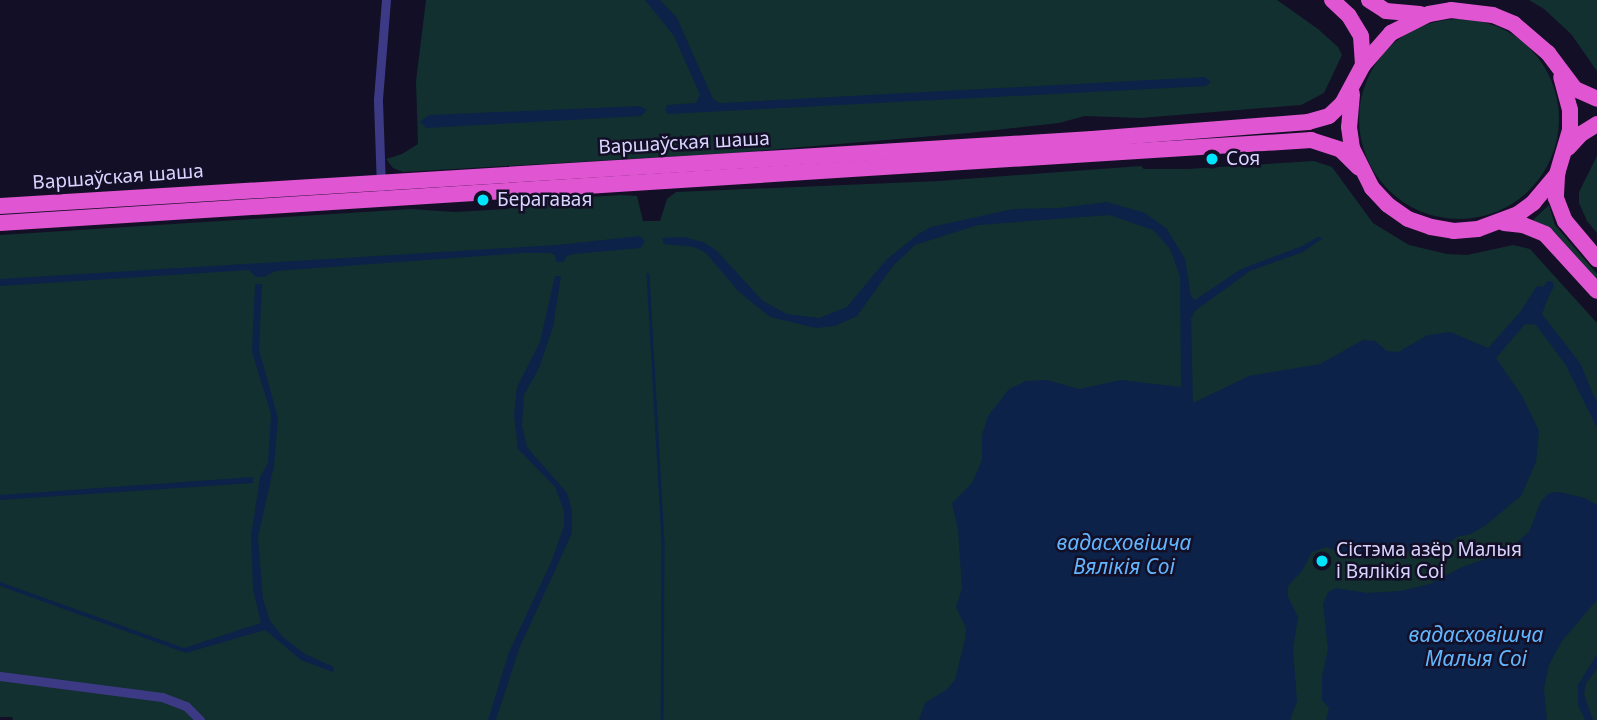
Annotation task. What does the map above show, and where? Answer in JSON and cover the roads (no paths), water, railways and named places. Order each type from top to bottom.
[{"type":"highway","points":[[1332,0],[1349,16],[1361,36],[1363,65]]},
{"type":"highway","points":[[1368,0],[1395,13],[1429,14]]},
{"type":"highway","name":"Варшаўская шаша","points":[[0,223],[381,190],[1308,122],[1329,116],[1342,104],[1363,65],[1391,33],[1429,14],[1472,10],[1514,24],[1532,36],[1575,89],[1597,99]]},
{"type":"highway","name":"Варшаўская шаша","points":[[0,206],[381,190],[1311,140],[1341,150],[1388,205],[1420,223],[1454,231],[1478,229],[1501,223],[1533,203],[1557,174],[1566,150],[1570,110],[1559,72]]},
{"type":"highway","name":"Варшаўская шаша","points":[[1354,85],[1349,127],[1359,168]]},
{"type":"highway","name":"Варшаўская шаша","points":[[1566,150],[1581,134],[1597,124]]},
{"type":"highway","points":[[1557,174],[1559,210],[1571,230],[1597,259]]},
{"type":"highway","points":[[1501,223],[1523,225],[1545,234],[1597,291]]},
{"type":"street","points":[[381,190],[378,99],[386,0]]},
{"type":"street","points":[[0,676],[149,694],[186,706],[200,720]]},
{"type":"water","points":[[645,0],[660,0],[677,18],[713,99],[720,103],[1205,77],[1211,82],[1206,86],[668,114],[665,110],[667,105],[696,103],[700,95],[674,36]]},
{"type":"water","points":[[640,106],[647,110],[641,116],[426,128],[420,122],[429,115]]},
{"type":"water","name":"вадасховішча Вялікія Соі","points":[[1107,202],[1145,213],[1167,229],[1185,259],[1191,296],[1195,300],[1241,269],[1302,246],[1318,237],[1323,238],[1303,252],[1250,271],[1195,311],[1191,319],[1193,403],[1249,376],[1320,364],[1363,340],[1375,341],[1387,351],[1398,352],[1428,335],[1450,332],[1488,348],[1521,311],[1536,287],[1542,286],[1549,295],[1542,314],[1580,363],[1597,403],[1597,428],[1565,364],[1536,325],[1525,324],[1496,358],[1522,396],[1539,431],[1536,462],[1521,496],[1486,525],[1471,534],[1457,537],[1439,550],[1426,553],[1415,548],[1396,557],[1375,555],[1357,559],[1327,547],[1312,552],[1302,571],[1288,586],[1288,597],[1298,617],[1293,649],[1297,701],[1290,720],[919,720],[925,703],[946,690],[955,680],[965,639],[966,628],[956,607],[962,588],[958,530],[952,503],[972,483],[982,460],[982,435],[988,416],[1009,389],[1026,381],[1047,380],[1079,389],[1121,380],[1181,387],[1180,276],[1170,249],[1153,230],[1109,215],[978,225],[915,245],[892,267],[857,316],[835,326],[816,328],[770,317],[738,291],[706,253],[694,247],[664,244],[662,238],[684,237],[703,242],[716,250],[763,301],[787,314],[819,318],[847,307],[886,260],[931,227],[1013,209],[1059,208]]},
{"type":"water","points":[[640,236],[645,241],[641,248],[574,254],[567,256],[564,262],[556,262],[555,255],[550,253],[523,253],[276,271],[264,277],[256,277],[249,270],[0,286],[0,279],[557,245]]},
{"type":"water","points":[[555,276],[561,276],[553,327],[539,368],[524,395],[522,426],[527,447],[567,493],[572,510],[572,533],[519,649],[496,720],[488,720],[509,652],[552,560],[564,526],[564,511],[555,487],[518,449],[514,415],[517,387],[540,342]]},
{"type":"water","points":[[255,284],[262,284],[259,350],[278,418],[274,466],[258,537],[263,599],[270,621],[283,637],[305,654],[334,667],[333,672],[301,660],[265,630],[186,653],[0,586],[0,582],[184,648],[261,623],[253,589],[251,536],[260,477],[268,463],[271,414],[252,352]]},
{"type":"water","points":[[253,477],[253,483],[0,500],[0,495]]},
{"type":"water","name":"вадасховішча Малыя Соі","points":[[1559,492],[1585,498],[1597,505],[1597,600],[1562,641],[1549,665],[1544,689],[1547,720],[1326,720],[1329,708],[1322,700],[1322,676],[1328,649],[1323,604],[1328,592],[1336,588],[1367,593],[1400,591],[1430,584],[1462,567],[1506,552],[1529,532],[1541,501],[1549,493]]},
{"type":"water","points":[[1597,654],[1597,669],[1586,683],[1584,694],[1593,720],[1585,720],[1578,705],[1578,685]]},
{"type":"waterway","points":[[648,274],[663,544],[662,720]]},
{"type":"waterway","points":[[1541,300],[1549,285]]},
{"type":"place","name":"Соя","points":[[1212,159]]},
{"type":"place","name":"Берагавая","points":[[483,200]]},
{"type":"place","name":"Сістэма азёр Малыя і Вялікія Соі","points":[[1322,561]]}]
